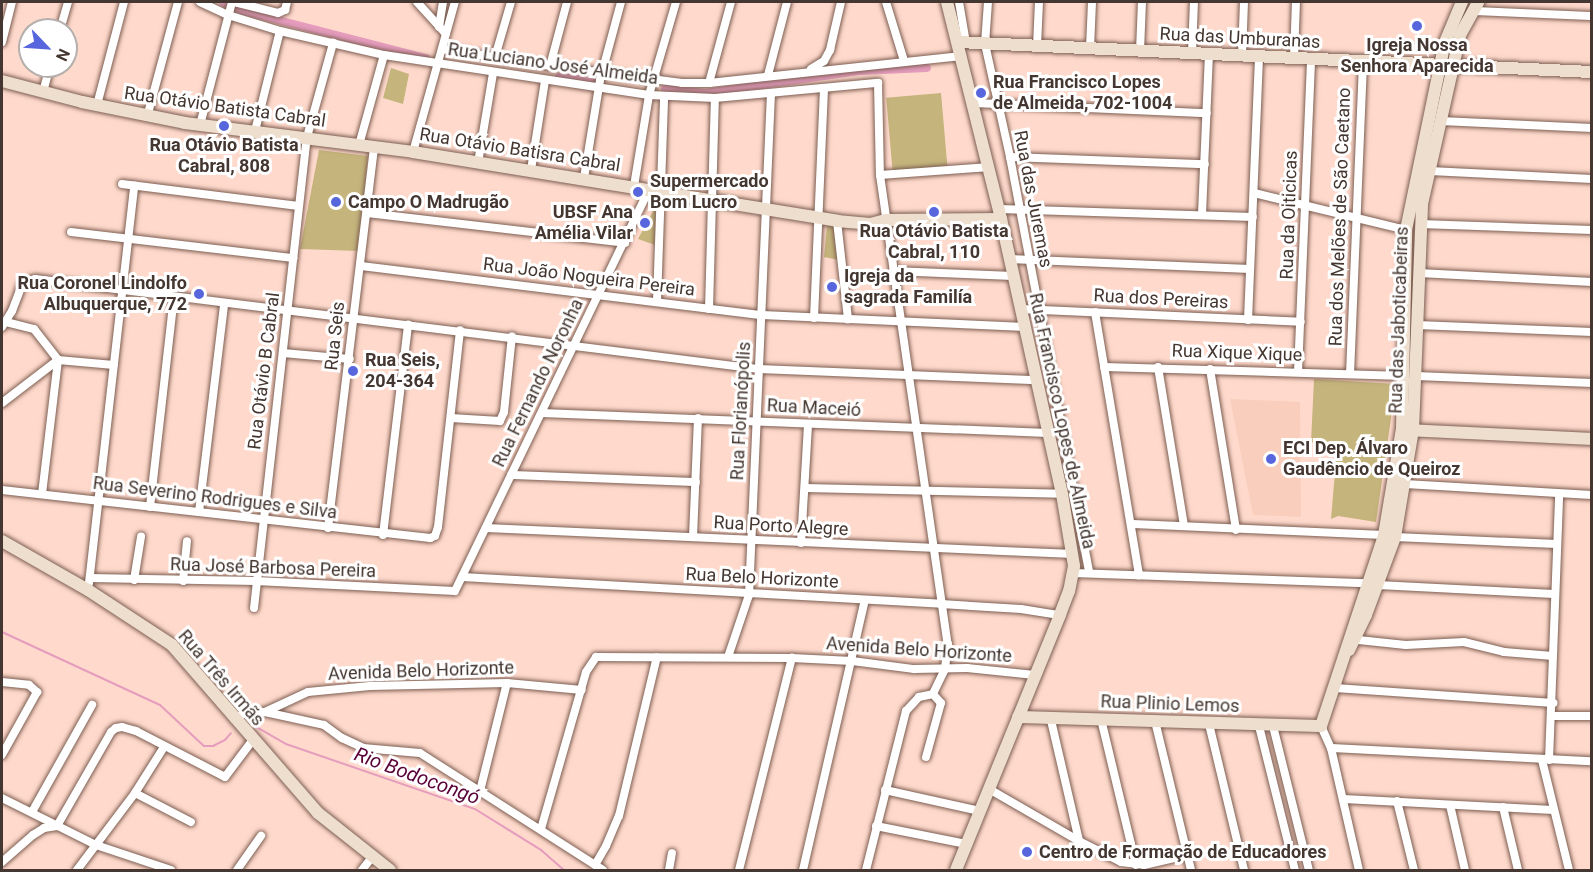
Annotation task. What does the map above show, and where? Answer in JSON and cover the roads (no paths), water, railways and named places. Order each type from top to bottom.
[{"type":"street","points":[[2,42],[12,2]]},
{"type":"street","points":[[63,18],[68,2]]},
{"type":"street","points":[[97,105],[124,2]]},
{"type":"street","points":[[147,117],[178,2]]},
{"type":"street","name":"Rua Luciano José Almeida","points":[[200,2],[228,15],[280,31],[384,55],[545,81],[664,97],[715,98],[878,83],[880,176]]},
{"type":"street","points":[[200,125],[233,2],[273,13],[282,12],[288,2]]},
{"type":"street","points":[[417,2],[446,34]]},
{"type":"street","points":[[439,27],[442,2]]},
{"type":"street","points":[[413,152],[455,2]]},
{"type":"street","points":[[495,57],[511,2]]},
{"type":"street","points":[[550,66],[567,2]]},
{"type":"street","points":[[584,178],[598,88],[621,2]]},
{"type":"street","points":[[634,186],[649,95],[676,2]]},
{"type":"street","points":[[709,83],[731,2]]},
{"type":"street","points":[[768,75],[787,2]]},
{"type":"street","points":[[806,71],[828,56],[841,2]]},
{"type":"street","points":[[886,2],[903,61]]},
{"type":"street","name":"Rua Francisco Lopes de Almeida","points":[[947,2],[962,43],[962,56],[990,167],[1062,494],[1073,554],[1072,573],[1060,615],[956,870]]},
{"type":"street","points":[[959,2],[962,43]]},
{"type":"street","name":"Rua das Juremas","points":[[988,2],[985,44],[996,104],[1010,157],[1089,573]]},
{"type":"street","points":[[1037,46],[1039,2]]},
{"type":"street","points":[[1090,48],[1092,2]]},
{"type":"street","points":[[1140,51],[1142,2]]},
{"type":"street","points":[[1192,53],[1194,2]]},
{"type":"street","points":[[1242,56],[1244,2]]},
{"type":"street","points":[[1294,58],[1296,2]]},
{"type":"street","name":"Rua das Jaboticabeiras","points":[[1321,726],[1389,536],[1405,484],[1410,376],[1406,230],[1440,64],[1450,26],[1462,2]]},
{"type":"street","points":[[1475,6],[1592,16]]},
{"type":"street","name":"Rua das Jaboticabeiras","points":[[1410,376],[1417,325],[1420,224],[1460,35],[1475,6]]},
{"type":"street","points":[[255,132],[280,31]]},
{"type":"street","name":"Rua Otávio B Cabral","points":[[254,608],[262,519],[307,137],[333,43]]},
{"type":"street","name":"Rua das Umburanas","points":[[962,43],[1592,72]]},
{"type":"street","name":"Rua Luciano José Almeida","points":[[442,49],[655,80],[709,83],[962,56]]},
{"type":"street","points":[[1202,214],[1209,54]]},
{"type":"street","points":[[359,145],[384,55]]},
{"type":"street","points":[[1248,320],[1260,57]]},
{"type":"street","name":"Rua da Oiticicas","points":[[1298,372],[1311,59]]},
{"type":"street","name":"Rua dos Melões de São Caetano","points":[[1350,374],[1363,61]]},
{"type":"street","points":[[478,163],[493,72]]},
{"type":"street","points":[[43,92],[47,78]]},
{"type":"street","name":"Rua Otávio Batista Cabral","points":[[2,81],[147,117],[374,147]]},
{"type":"street","points":[[531,170],[545,81]]},
{"type":"street","points":[[814,318],[824,89]]},
{"type":"street","name":"Rua Florianópolis","points":[[728,657],[749,595],[771,93]]},
{"type":"street","points":[[657,301],[655,190],[664,97]]},
{"type":"street","points":[[709,309],[715,98]]},
{"type":"street","points":[[974,103],[1207,113]]},
{"type":"street","points":[[1441,121],[1592,128]]},
{"type":"street","name":"Rua Otávio Batisra Cabral","points":[[374,147],[655,190]]},
{"type":"street","name":"Rua Seis","points":[[328,528],[374,147]]},
{"type":"street","points":[[1010,157],[1205,164]]},
{"type":"street","points":[[933,694],[945,669],[948,644],[880,176],[990,167]]},
{"type":"street","points":[[1430,171],[1592,179]]},
{"type":"street","points":[[122,184],[299,206]]},
{"type":"street","points":[[89,584],[135,186]]},
{"type":"street","points":[[655,190],[837,221],[870,224],[886,220],[1000,214],[1020,208],[1253,217]]},
{"type":"street","name":"Rua Fernando Noronha","points":[[455,591],[625,243],[655,190]]},
{"type":"street","points":[[1254,193],[1406,230]]},
{"type":"street","points":[[367,213],[625,243]]},
{"type":"street","points":[[837,221],[848,319]]},
{"type":"street","points":[[1420,224],[1592,230]]},
{"type":"street","points":[[71,231],[293,258]]},
{"type":"street","points":[[1009,260],[1250,269]]},
{"type":"street","name":"Rua João Nogueira Pereira","points":[[361,266],[762,315],[1025,327]]},
{"type":"street","points":[[893,270],[1013,276]]},
{"type":"street","points":[[1419,273],[1592,282]]},
{"type":"street","points":[[42,494],[58,360],[34,329],[4,325],[23,282],[35,279],[224,304],[512,336],[759,369],[1037,380]]},
{"type":"street","points":[[150,507],[174,297]]},
{"type":"street","points":[[199,512],[224,304]]},
{"type":"street","name":"Rua dos Pereiras","points":[[1020,309],[1301,322]]},
{"type":"street","points":[[1095,312],[1133,524],[1139,575]]},
{"type":"street","points":[[383,535],[408,324]]},
{"type":"street","points":[[1417,325],[1592,332]]},
{"type":"street","points":[[460,330],[451,418],[498,422],[504,412],[512,336]]},
{"type":"street","points":[[283,353],[350,359]]},
{"type":"street","points":[[2,403],[58,360],[114,365]]},
{"type":"street","name":"Rua Xique Xique","points":[[1104,367],[1592,383]]},
{"type":"street","points":[[1158,367],[1184,526]]},
{"type":"street","points":[[1210,369],[1236,530]]},
{"type":"street","name":"Rua Maceió","points":[[542,413],[1048,433]]},
{"type":"street","name":"Rua Severino Rodrigues e Silva","points":[[2,490],[425,540],[435,536],[438,527],[451,418]]},
{"type":"street","points":[[693,537],[698,418]]},
{"type":"street","points":[[801,543],[808,424]]},
{"type":"street","points":[[1408,430],[1592,439]]},
{"type":"street","name":"Rua das Jaboticabeiras","points":[[1389,536],[1408,430]]},
{"type":"street","points":[[511,475],[696,482]]},
{"type":"street","points":[[1405,484],[1592,495]]},
{"type":"street","points":[[805,488],[1062,494]]},
{"type":"street","points":[[1559,494],[1554,594],[1553,703],[1545,760],[1554,810],[1569,870]]},
{"type":"street","points":[[1133,524],[1557,544]]},
{"type":"street","name":"Rua Porto Alegre","points":[[486,528],[1073,554]]},
{"type":"street","points":[[134,580],[141,537]]},
{"type":"street","name":"Rua Três Irmãs","points":[[2,541],[89,584],[172,645],[252,741],[318,813],[390,870]]},
{"type":"street","points":[[183,581],[187,541]]},
{"type":"street","points":[[1072,573],[1372,584],[1554,594]]},
{"type":"street","name":"Rua Belo Horizonte","points":[[462,577],[1021,609],[1060,615]]},
{"type":"street","name":"Rua José Barbosa Pereira","points":[[89,584],[134,580],[256,581],[455,591]]},
{"type":"street","points":[[803,870],[865,600]]},
{"type":"street","points":[[1352,639],[1406,645],[1464,642],[1504,652],[1553,656]]},
{"type":"street","points":[[541,829],[586,672],[596,657],[728,657]]},
{"type":"street","points":[[595,865],[619,816],[657,657]]},
{"type":"street","name":"Avenida Belo Horizonte","points":[[728,657],[852,661],[914,669],[967,668],[1035,675]]},
{"type":"street","points":[[739,870],[792,658]]},
{"type":"street","points":[[2,682],[29,685],[37,689],[36,695],[2,755]]},
{"type":"street","points":[[480,790],[507,683]]},
{"type":"street","name":"Avenida Belo Horizonte","points":[[265,712],[299,695],[319,690],[370,686],[507,683],[582,690]]},
{"type":"street","points":[[1335,688],[1553,703]]},
{"type":"street","points":[[926,757],[941,703],[933,694]]},
{"type":"street","points":[[866,870],[906,711],[919,697],[933,694]]},
{"type":"street","points":[[32,812],[92,705]]},
{"type":"street","points":[[234,720],[245,713],[265,712],[324,725],[342,738],[363,748],[420,753],[603,870]]},
{"type":"street","points":[[1050,716],[1079,841]]},
{"type":"street","name":"Rua Plinio Lemos","points":[[1018,717],[1050,716],[1259,726],[1321,726]]},
{"type":"street","points":[[1552,716],[1592,716]]},
{"type":"street","points":[[1101,719],[1136,866]]},
{"type":"street","points":[[1155,721],[1191,870]]},
{"type":"street","points":[[1209,723],[1244,870]]},
{"type":"street","points":[[1259,726],[1295,870]]},
{"type":"street","points":[[1273,726],[1309,870]]},
{"type":"street","points":[[1321,726],[1331,748],[1359,870]]},
{"type":"street","points":[[57,826],[111,732],[116,728],[129,728],[225,777],[252,741]]},
{"type":"street","points":[[77,870],[135,793],[164,747]]},
{"type":"street","points":[[1331,748],[1592,761]]},
{"type":"street","points":[[885,789],[980,811]]},
{"type":"street","points":[[989,789],[1079,841],[1136,866],[1187,855]]},
{"type":"street","points":[[135,793],[191,822]]},
{"type":"street","points":[[2,798],[96,845],[171,870]]},
{"type":"street","points":[[1343,800],[1554,810]]},
{"type":"street","points":[[1397,801],[1414,870]]},
{"type":"street","points":[[1450,805],[1465,870]]},
{"type":"street","points":[[1503,807],[1518,870]]},
{"type":"street","points":[[2,862],[33,835],[44,828],[57,826]]},
{"type":"street","points":[[876,826],[966,844]]},
{"type":"street","points":[[237,870],[261,836]]},
{"type":"street","points":[[669,870],[672,853]]},
{"type":"street","points":[[362,870],[372,857]]},
{"type":"waterway","points":[[223,2],[243,11],[426,58]]},
{"type":"waterway","points":[[665,89],[705,93],[860,71],[927,68]]},
{"type":"waterway","points":[[559,77],[598,82]]},
{"type":"waterway","name":"Rio Bodocongó","points":[[2,632],[160,705],[204,746],[213,746],[225,740],[231,733]]},
{"type":"waterway","name":"Rio Bodocongó","points":[[251,724],[286,744],[475,809],[541,850],[564,870]]},
{"type":"place","name":"Igreja Nossa Senhora Aparecida","points":[[1417,26]]},
{"type":"place","name":"Rua Francisco Lopes de Almeida, 702-1004","points":[[981,93]]},
{"type":"place","name":"Rua Otávio Batista Cabral, 808","points":[[224,126]]},
{"type":"place","name":"Supermercado Bom Lucro","points":[[638,192]]},
{"type":"place","name":"Campo O Madrugão","points":[[336,202]]},
{"type":"place","name":"Rua Otávio Batista Cabral, 110","points":[[934,212]]},
{"type":"place","name":"UBSF Ana Amélia Vilar","points":[[645,223]]},
{"type":"place","name":"Igreja da sagrada Familía","points":[[832,287]]},
{"type":"place","name":"Rua Coronel Lindolfo Albuquerque, 772","points":[[199,294]]},
{"type":"place","name":"Rua Seis, 204-364","points":[[353,371]]},
{"type":"place","name":"ECI Dep. Álvaro Gaudêncio de Queiroz","points":[[1271,459]]},
{"type":"place","name":"Centro de Formação de Educadores","points":[[1027,852]]}]
